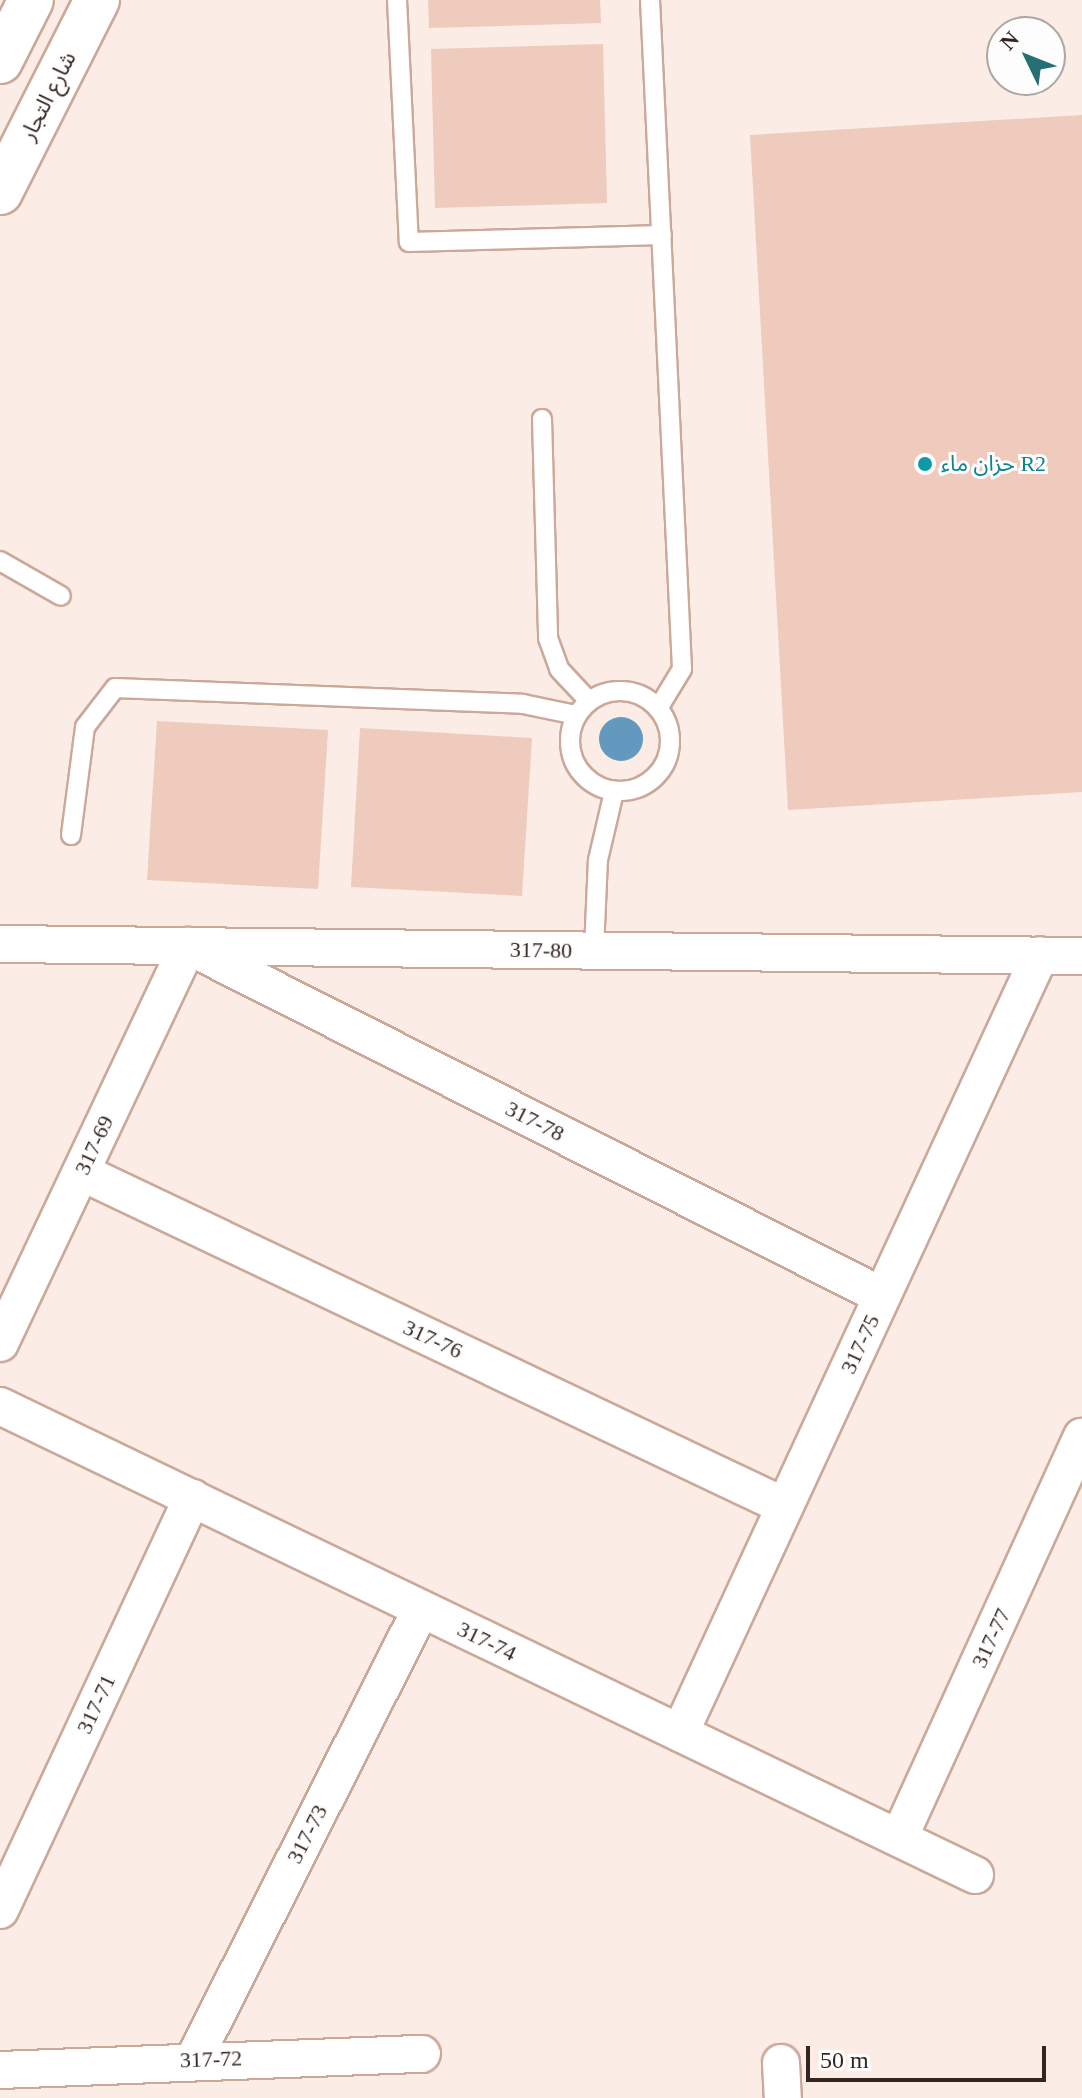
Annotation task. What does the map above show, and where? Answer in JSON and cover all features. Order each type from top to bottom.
[{"type":"street","points":[[2,50],[31,0]]},
{"type":"street","name":"شارع التجار","points":[[0,192],[87,3]]},
{"type":"street","name":"317-80","points":[[0,944],[1082,956]]},
{"type":"street","name":"317-69","points":[[0,1343],[188,946]]},
{"type":"street","name":"317-78","points":[[188,946],[882,1296]]},
{"type":"street","name":"317-75","points":[[680,1733],[1040,955]]},
{"type":"street","name":"317-76","points":[[81,1172],[784,1506]]},
{"type":"street","name":"317-74","points":[[0,1406],[975,1875]]},
{"type":"street","name":"317-77","points":[[899,1838],[1082,1437]]},
{"type":"street","name":"317-71","points":[[0,1910],[192,1498]]},
{"type":"street","name":"317-73","points":[[194,2059],[421,1609]]},
{"type":"street","name":"317-72","points":[[0,2070],[194,2059],[422,2054]]},
{"type":"street","points":[[781,2063],[783,2098]]},
{"type":"lane","points":[[397,0],[409,242],[662,235]]},
{"type":"lane","points":[[650,0],[682,669],[659,707]]},
{"type":"lane","points":[[542,419],[548,638],[559,669],[582,708]]},
{"type":"lane","points":[[0,561],[61,596]]},
{"type":"lane","points":[[71,835],[85,727],[115,688],[582,708],[612,690],[637,693],[659,707],[671,735],[666,765],[644,786],[614,792],[591,783],[574,764],[569,739],[582,708]]},
{"type":"lane","points":[[594,950],[598,860],[614,792]]},
{"type":"water","points":[[621,717],[636,724],[643,739],[636,754],[621,761],[606,754],[599,739],[606,724]]},
{"type":"building","points":[[428,0],[600,0],[601,23],[429,28]]},
{"type":"building","points":[[603,44],[607,203],[435,208],[431,49]]},
{"type":"building","name":"حزان ماء R2","points":[[1082,115],[1082,792],[788,810],[750,135]]},
{"type":"building","points":[[157,721],[328,730],[318,889],[147,880]]},
{"type":"building","points":[[360,728],[532,738],[522,896],[351,887]]},
{"type":"place","name":"حزان ماء R2","points":[[925,464]]}]
